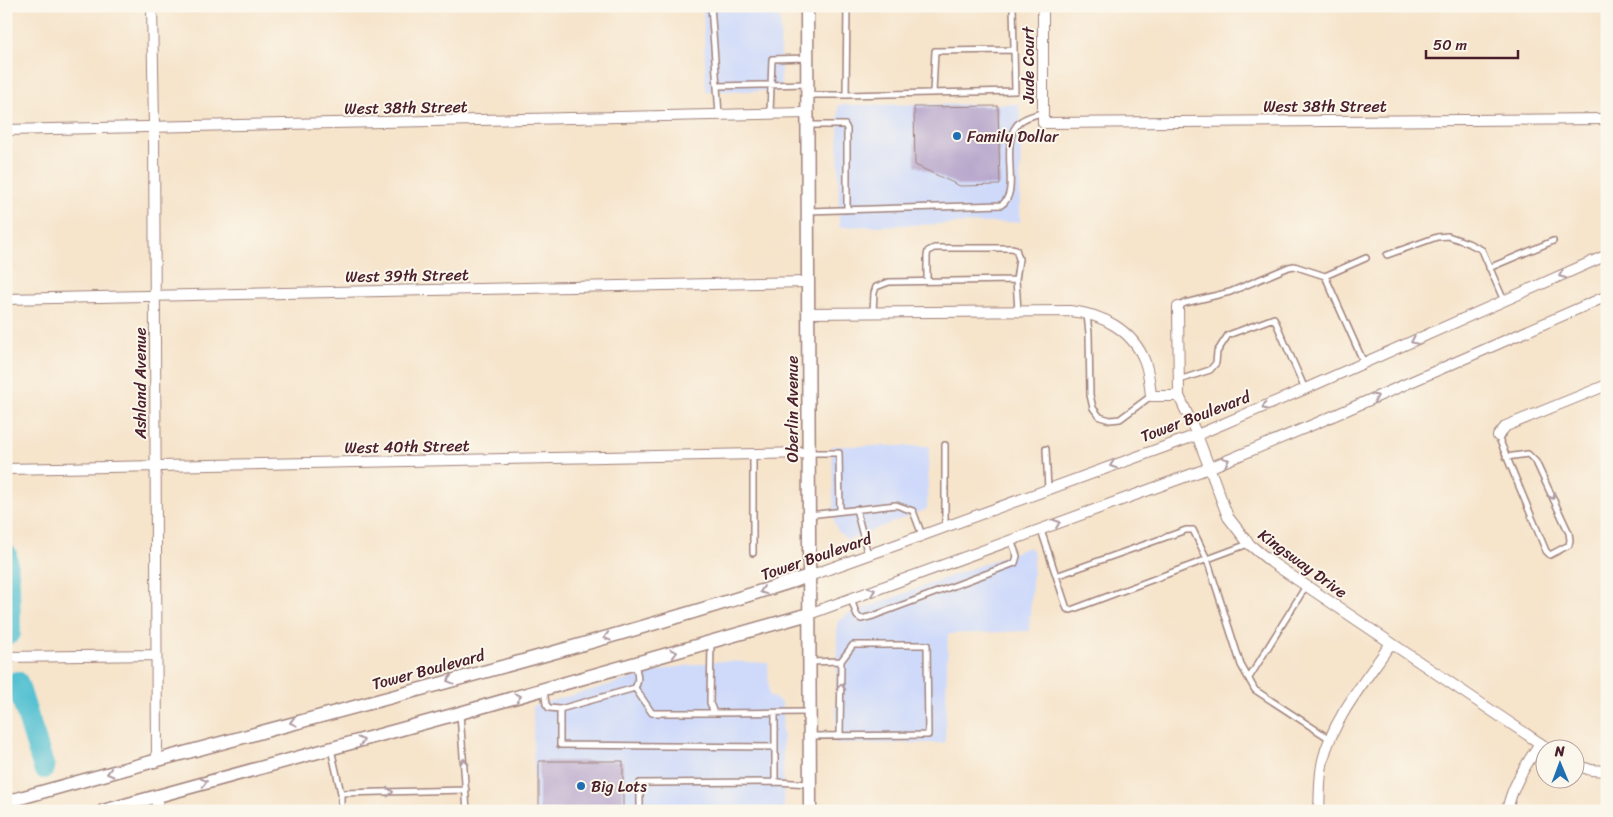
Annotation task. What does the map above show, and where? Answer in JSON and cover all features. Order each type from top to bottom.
[{"type":"street","name":"Ashland Avenue","points":[[152,6],[157,759]]},
{"type":"street","name":"Oberlin Avenue","points":[[807,6],[810,811]]},
{"type":"street","name":"Jude Court","points":[[1043,6],[1043,118]]},
{"type":"street","name":"West 38th Street","points":[[6,130],[770,114],[807,119]]},
{"type":"street","name":"West 38th Street","points":[[1043,118],[1607,119]]},
{"type":"street","name":"Tower Boulevard","points":[[6,802],[714,607],[809,576],[1197,435],[1607,255]]},
{"type":"street","name":"West 39th Street","points":[[6,299],[808,282]]},
{"type":"street","points":[[103,811],[544,690],[810,614],[1208,468],[1317,423],[1607,296]]},
{"type":"street","name":"Kingsway Drive","points":[[1178,307],[1179,396],[1197,435],[1208,468],[1228,516],[1249,544],[1265,558],[1536,740]]},
{"type":"street","points":[[808,313],[1087,312],[1102,318],[1128,334],[1145,361],[1151,396],[1179,396]]},
{"type":"street","points":[[1498,436],[1506,426],[1607,385]]},
{"type":"street","name":"West 40th Street","points":[[6,469],[809,453]]},
{"type":"street","points":[[1320,811],[1321,772],[1330,739],[1345,712],[1391,643]]},
{"type":"street","points":[[6,658],[156,655]]},
{"type":"street","points":[[1507,811],[1510,797],[1518,778],[1536,749]]},
{"type":"street","points":[[1586,769],[1607,771]]},
{"type":"street","points":[[157,796],[157,811]]},
{"type":"lane","points":[[711,6],[719,115]]},
{"type":"lane","points":[[846,95],[847,6]]},
{"type":"lane","points":[[717,86],[771,85],[846,95],[1014,91],[1013,6]]},
{"type":"lane","points":[[933,93],[933,54],[935,51],[1014,50]]},
{"type":"lane","points":[[770,114],[772,59],[807,58]]},
{"type":"lane","points":[[808,211],[1001,205],[1007,202],[1010,194],[1012,131],[1022,120],[1043,118]]},
{"type":"lane","points":[[807,119],[845,125],[847,130],[847,210]]},
{"type":"lane","points":[[1387,255],[1437,237],[1448,236],[1468,243],[1482,250],[1504,301]]},
{"type":"lane","points":[[1489,268],[1553,241]]},
{"type":"lane","points":[[927,281],[928,251],[934,248],[1011,248],[1016,250],[1019,260],[1016,280],[1018,311]]},
{"type":"lane","points":[[1178,307],[1185,303],[1230,292],[1289,267],[1294,266],[1324,276],[1366,258]]},
{"type":"lane","points":[[1324,276],[1364,363]]},
{"type":"lane","points":[[873,312],[874,292],[880,284],[889,282],[1016,280]]},
{"type":"lane","points":[[1087,312],[1090,395],[1093,408],[1100,417],[1110,420],[1120,419],[1151,396]]},
{"type":"lane","points":[[1179,380],[1210,370],[1216,363],[1217,352],[1228,334],[1274,318],[1305,389]]},
{"type":"lane","points":[[1498,436],[1506,457],[1546,551],[1550,554],[1569,545],[1568,533],[1536,462],[1528,454],[1506,457]]},
{"type":"lane","points":[[945,445],[945,527]]},
{"type":"lane","points":[[1046,449],[1048,489]]},
{"type":"lane","points":[[809,453],[839,453],[840,511]]},
{"type":"lane","points":[[753,454],[754,553]]},
{"type":"lane","points":[[809,515],[896,505],[913,511],[922,536]]},
{"type":"lane","points":[[856,510],[868,555]]},
{"type":"lane","points":[[1040,529],[1067,609],[1071,610],[1249,544]]},
{"type":"lane","points":[[1056,576],[1186,530],[1193,530],[1206,559],[1241,665],[1255,690],[1330,739]]},
{"type":"lane","points":[[851,599],[857,616],[861,619],[891,609],[1015,563],[1017,556],[1011,540]]},
{"type":"lane","points":[[1249,678],[1306,586]]},
{"type":"lane","points":[[711,642],[710,703],[714,713]]},
{"type":"lane","points":[[810,736],[840,736],[928,735],[927,645],[853,645],[841,661],[840,736]]},
{"type":"lane","points":[[809,662],[841,661]]},
{"type":"lane","points":[[544,690],[546,704],[549,708],[560,709],[635,688],[638,684],[638,676],[635,664]]},
{"type":"lane","points":[[635,688],[652,713],[809,712]]},
{"type":"lane","points":[[560,709],[560,745],[775,747]]},
{"type":"lane","points":[[460,713],[467,811]]},
{"type":"lane","points":[[775,713],[775,779],[777,782]]},
{"type":"lane","points":[[331,749],[341,793],[341,811]]},
{"type":"lane","points":[[640,811],[640,783],[777,782],[810,784]]},
{"type":"lane","points":[[341,793],[466,790]]},
{"type":"shaded area","points":[[703,6],[780,6],[781,91],[706,91]]},
{"type":"shaded area","points":[[1019,104],[1021,131],[1020,222],[839,227],[838,105]]},
{"type":"shaded area","points":[[832,446],[929,446],[927,509],[847,540],[838,531],[834,522]]},
{"type":"shaded area","points":[[1029,547],[1034,553],[1029,631],[948,634],[945,743],[836,744],[837,623],[848,614]]},
{"type":"shaded area","points":[[722,661],[768,663],[769,695],[782,703],[784,811],[534,811],[533,706],[670,668]]},
{"type":"building","name":"Family Dollar","points":[[998,106],[1000,185],[960,186],[915,165],[914,107]]},
{"type":"building","name":"Big Lots","points":[[539,761],[623,761],[623,811],[539,811]]},
{"type":"waterway","points":[[6,554],[10,633]]},
{"type":"waterway","points":[[17,682],[44,768]]},
{"type":"place","name":"Family Dollar","points":[[957,136]]},
{"type":"place","name":"Big Lots","points":[[581,786]]}]
